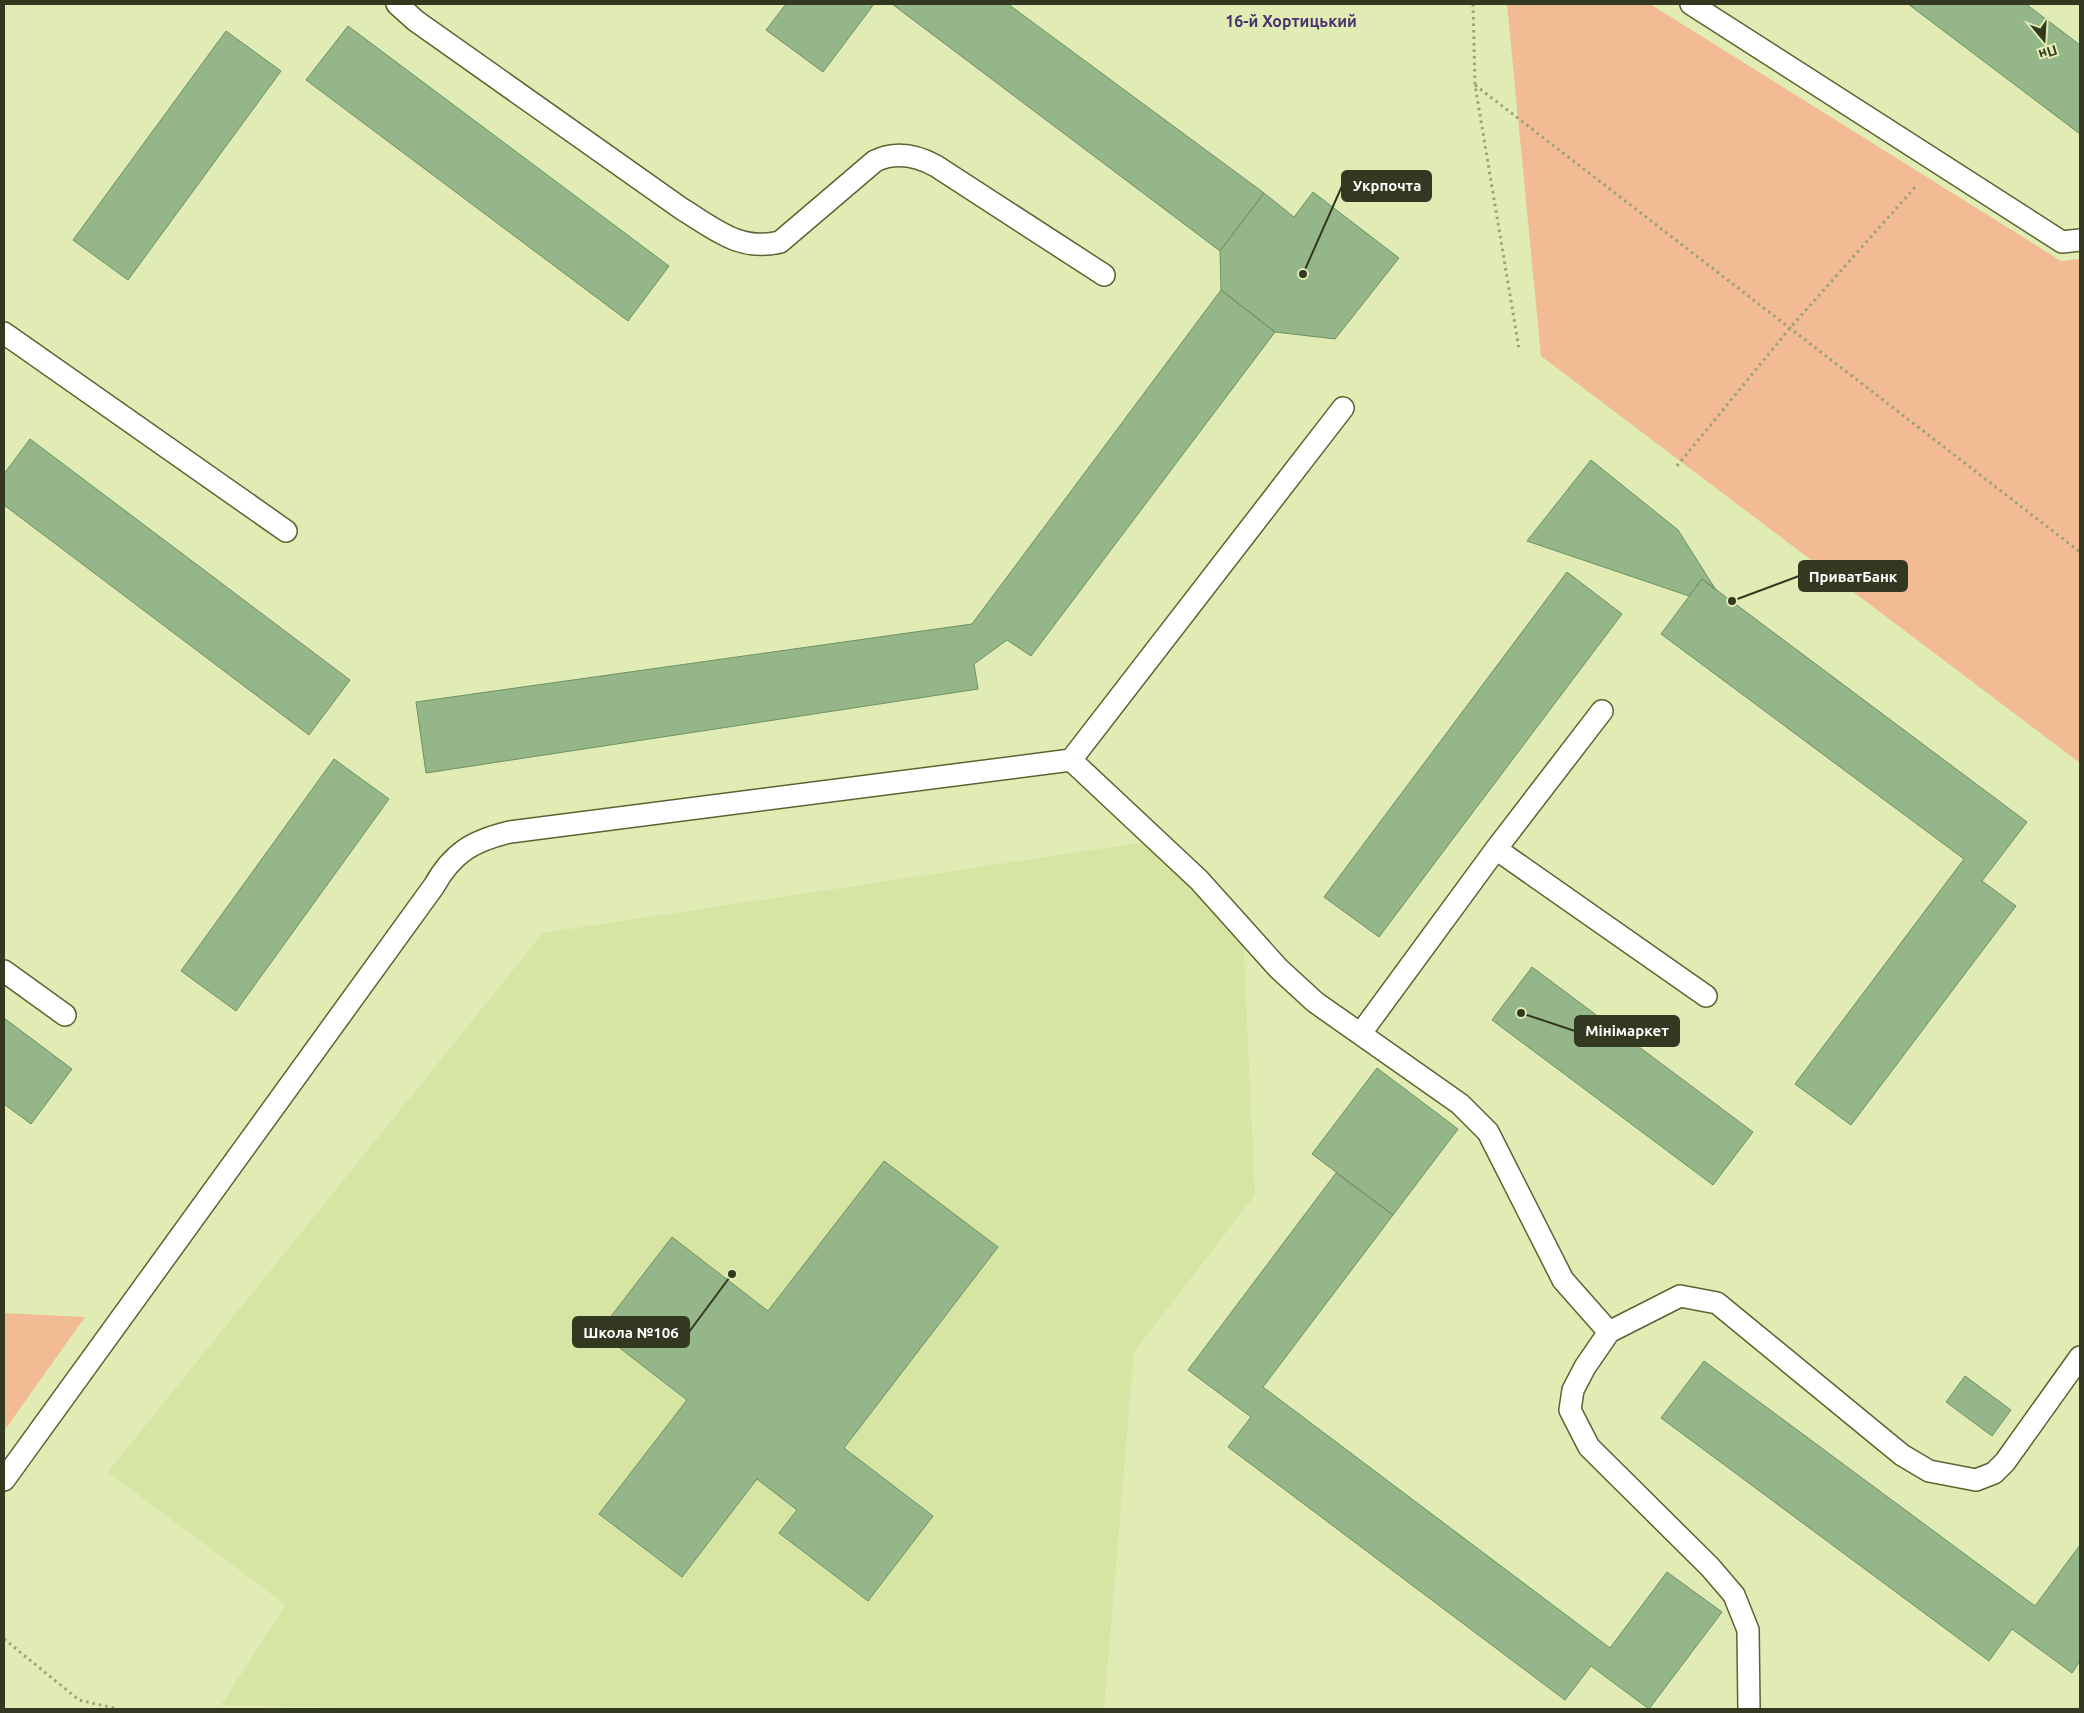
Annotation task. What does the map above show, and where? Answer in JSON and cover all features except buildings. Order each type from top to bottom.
[{"type":"lane","points":[[397,4],[416,21],[682,209],[723,234],[745,244],[766,246],[780,242],[874,161],[884,156],[908,155],[922,158],[936,166],[1104,275]]},
{"type":"lane","points":[[1691,4],[2062,242],[2080,240]]},
{"type":"lane","points":[[4,332],[286,531]]},
{"type":"lane","points":[[4,1480],[428,894],[445,867],[463,849],[486,838],[510,832],[1071,760],[1343,408]]},
{"type":"lane","points":[[1361,1033],[1496,849],[1602,711]]},
{"type":"lane","points":[[1071,760],[1199,880],[1278,968],[1316,1002],[1460,1104],[1488,1132],[1563,1280],[1609,1332]]},
{"type":"lane","points":[[1496,849],[1706,996]]},
{"type":"lane","points":[[4,971],[65,1016]]},
{"type":"lane","points":[[1749,1709],[1748,1630],[1734,1595],[1710,1567],[1588,1447],[1570,1410],[1572,1390],[1609,1332],[1680,1296],[1717,1302],[1902,1455],[1929,1471],[1976,1480],[1994,1473],[2005,1462],[2080,1357]]},
{"type":"path","points":[[1473,4],[1475,85],[1519,348]]},
{"type":"path","points":[[1475,85],[2080,552]]},
{"type":"path","points":[[1677,466],[1790,328],[1938,162]]},
{"type":"path","points":[[4,1639],[79,1700],[118,1709]]},
{"type":"shaded area","points":[[1507,4],[1650,4],[2061,261],[2080,259],[2080,763],[1541,356]]},
{"type":"shaded area","points":[[1152,841],[1243,935],[1255,1195],[1134,1352],[1104,1709],[398,1709],[221,1705],[286,1605],[108,1472],[543,933]]},
{"type":"shaded area","points":[[4,1313],[85,1317],[4,1431]]},
{"type":"place","name":"Укрпочта","points":[[1303,274]]},
{"type":"place","name":"ПриватБанк","points":[[1732,601]]},
{"type":"place","name":"Мiнiмаркет","points":[[1521,1013]]},
{"type":"place","name":"Школа №106","points":[[732,1274]]},
{"type":"district","name":"16-й Хортицький","points":[[1291,21]]}]
